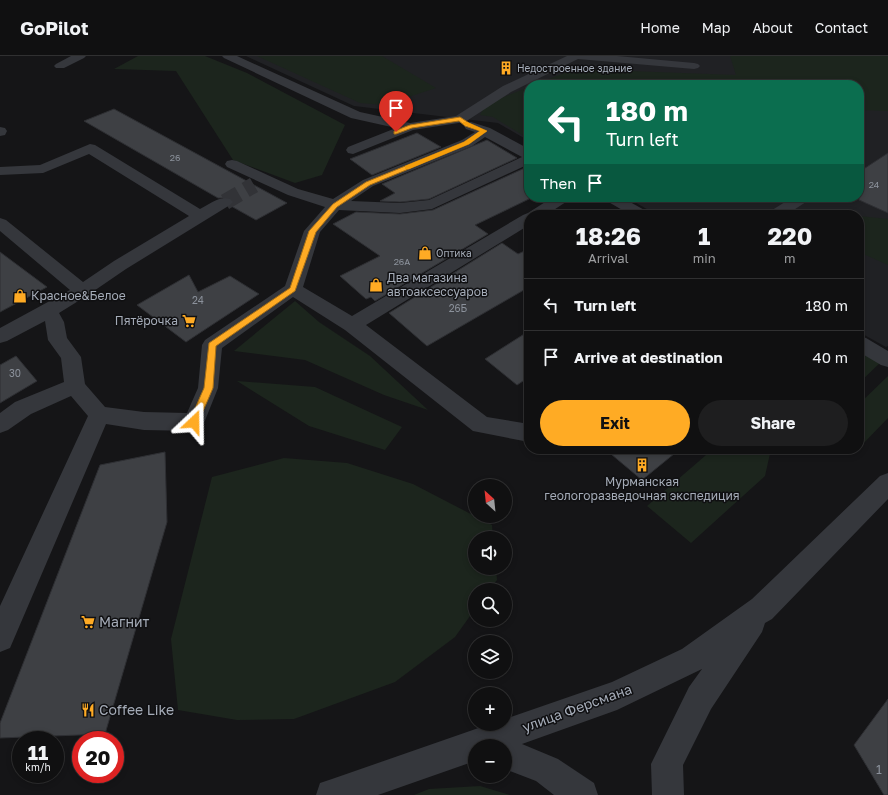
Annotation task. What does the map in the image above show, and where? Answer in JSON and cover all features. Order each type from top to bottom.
[{"type":"street","points":[[60,66],[80,56]]},
{"type":"street","points":[[228,56],[356,115],[410,127]]},
{"type":"street","points":[[526,80],[577,56],[694,66]]},
{"type":"street","points":[[353,150],[410,127],[460,119],[507,89],[524,81]]},
{"type":"street","points":[[460,119],[467,124],[484,131],[524,152]]},
{"type":"street","points":[[48,311],[56,322],[58,340],[71,357],[75,386],[99,415],[144,422],[194,422],[208,388],[212,345],[293,289],[312,231],[335,205],[368,183],[466,143],[484,131]]},
{"type":"street","points":[[0,171],[43,169],[90,148],[200,216]]},
{"type":"street","points":[[232,164],[260,182],[335,205],[400,208],[432,204],[524,161]]},
{"type":"street","points":[[0,336],[82,291],[120,265],[225,202]]},
{"type":"street","points":[[543,210],[556,202]]},
{"type":"street","points":[[619,202],[633,210]]},
{"type":"street","points":[[783,210],[796,202]]},
{"type":"street","points":[[352,325],[524,221]]},
{"type":"street","points":[[0,223],[82,291]]},
{"type":"street","points":[[293,289],[352,325],[480,425],[524,432]]},
{"type":"street","points":[[864,346],[888,360]]},
{"type":"street","points":[[0,424],[23,408],[75,386]]},
{"type":"street","points":[[0,638],[99,415]]},
{"type":"street","name":"улица Ферсмана","points":[[332,795],[618,695],[692,658],[762,609],[888,483]]},
{"type":"street","name":"улица Ферсмана","points":[[668,795],[667,764],[700,698],[762,609]]},
{"type":"street","points":[[357,795],[408,768],[462,754],[468,754]]},
{"type":"street","points":[[512,755],[546,770],[582,795]]},
{"type":"shaded area","points":[[138,56],[205,56],[247,73],[345,125],[322,175],[295,183],[233,160],[176,71],[114,69]]},
{"type":"shaded area","points":[[246,56],[888,56],[888,346],[886,347],[864,335],[864,210],[648,210],[635,202],[864,202],[864,80],[524,80],[524,138],[498,123],[354,106]]},
{"type":"shaded area","points":[[257,56],[382,56],[436,88],[384,105],[360,103]]},
{"type":"shaded area","points":[[730,56],[888,56],[888,111],[864,110],[864,80],[546,80],[575,69],[736,75]]},
{"type":"shaded area","points":[[524,89],[524,136],[493,117],[480,115],[486,104]]},
{"type":"shaded area","points":[[864,217],[888,219],[888,265],[864,254]]},
{"type":"shaded area","points":[[295,301],[319,322],[370,356],[428,410],[384,395],[305,360],[234,351]]},
{"type":"shaded area","points":[[864,350],[882,361],[864,378]]},
{"type":"shaded area","points":[[888,376],[888,418],[864,443],[864,399]]},
{"type":"shaded area","points":[[237,381],[315,387],[402,427],[385,450],[309,426]]},
{"type":"shaded area","points":[[707,454],[770,454],[765,476],[691,543],[647,506]]},
{"type":"shaded area","points":[[284,458],[347,463],[413,484],[468,513],[468,523],[488,523],[492,525],[492,531],[468,531],[468,575],[497,575],[497,580],[495,583],[468,583],[468,619],[455,637],[395,682],[294,719],[237,720],[178,710],[171,639],[212,477]]},
{"type":"shaded area","points":[[480,786],[510,795],[414,795],[429,789]]},
{"type":"building","points":[[114,109],[287,203],[256,220],[231,206],[234,202],[231,198],[218,198],[84,121]]},
{"type":"building","points":[[417,133],[441,147],[372,175],[350,159]]},
{"type":"building","points":[[487,140],[517,158],[429,199],[400,202],[380,201],[395,193],[382,184]]},
{"type":"building","points":[[888,153],[888,213],[863,202],[864,169]]},
{"type":"building","points":[[524,168],[524,201],[475,225],[488,234],[375,301],[371,297],[366,299],[340,276],[380,256],[333,224],[356,212],[400,214],[433,210]]},
{"type":"building","points":[[502,243],[518,254],[524,251],[524,290],[427,346],[389,313]]},
{"type":"building","points":[[0,252],[47,287],[0,312]]},
{"type":"building","points":[[189,275],[198,292],[230,276],[259,294],[186,342],[137,305]]},
{"type":"building","points":[[524,334],[524,380],[517,385],[485,359]]},
{"type":"building","points":[[16,356],[37,381],[0,403],[0,365]]},
{"type":"building","name":"Магнит","points":[[165,452],[167,522],[106,731],[72,731],[72,735],[64,736],[64,731],[12,731],[12,738],[0,738],[0,723],[100,465]]},
{"type":"building","name":"Мурманская геологоразведочная экспедиция","points":[[611,454],[674,454],[642,480]]},
{"type":"building","points":[[888,699],[888,795],[884,795],[854,745]]},
{"type":"tunnel","points":[[225,202],[254,185]]},
{"type":"slow traffic","points":[[407,168],[466,143],[484,131],[465,123]]},
{"type":"place","name":"Недостроенное здание","points":[[506,68]]},
{"type":"place","name":"Оптика","points":[[425,253]]},
{"type":"place","name":"Два магазина автоаксессуаров","points":[[376,285]]},
{"type":"place","name":"Красное&Белое","points":[[20,296]]},
{"type":"place","name":"Пятёрочка","points":[[189,321]]},
{"type":"place","name":"Мурманская геологоразведочная экспедиция","points":[[642,465]]},
{"type":"place","name":"Магнит","points":[[88,622]]},
{"type":"place","name":"Coffee Like","points":[[88,710]]},
{"type":"route","points":[[194,422],[208,388],[212,345],[293,289],[312,231],[335,205],[368,183],[466,143],[484,131],[467,124],[460,119],[410,127],[396,132]]}]
